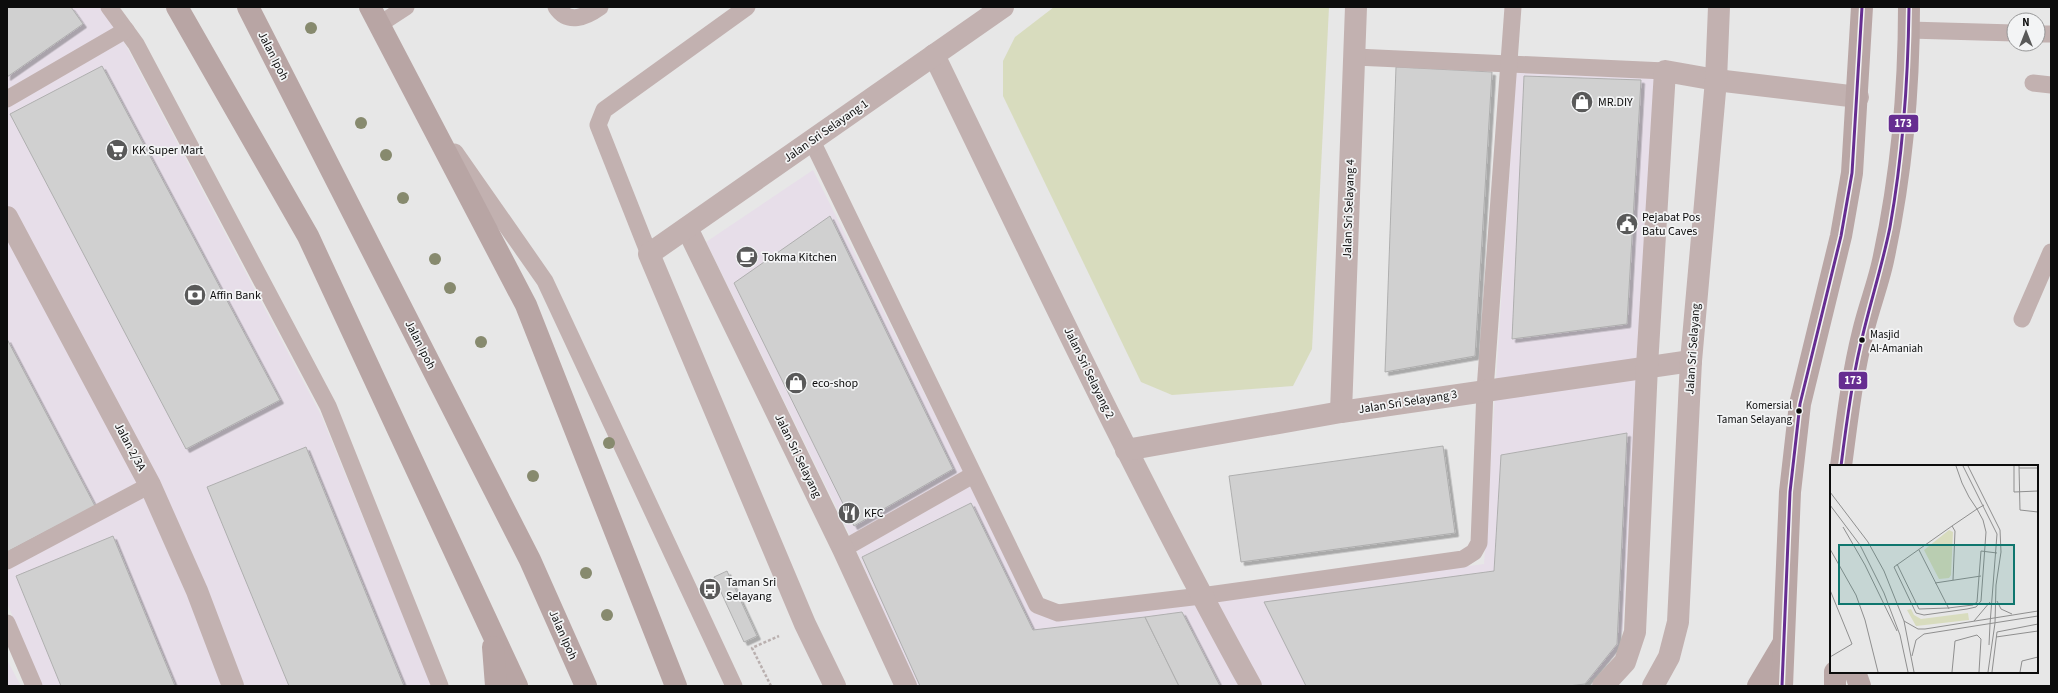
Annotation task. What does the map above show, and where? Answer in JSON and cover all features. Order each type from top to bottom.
[{"type":"highway","points":[[177,7],[308,236],[517,686]]},
{"type":"highway","name":"Jalan Ipoh","points":[[248,7],[530,560],[586,686]]},
{"type":"highway","points":[[375,16],[526,305],[676,686]]},
{"type":"highway","points":[[489,624],[496,666],[496,686]]},
{"type":"main road","points":[[1782,686],[1790,492],[1800,404],[1841,236],[1852,173],[1858,97],[1862,7]]},
{"type":"main road","points":[[1841,465],[1851,395],[1863,332],[1884,257],[1900,154],[1907,79],[1909,7]]},
{"type":"main road","points":[[1758,686],[1785,642]]},
{"type":"main road","points":[[1835,673],[1835,686]]},
{"type":"main road","points":[[1855,673],[1860,686]]},
{"type":"street","name":"Jalan Sri Selayang 4","points":[[1341,412],[1356,7]]},
{"type":"street","name":"Jalan Sri Selayang","points":[[1653,686],[1658,680],[1670,657],[1678,622],[1691,361],[1716,80],[1719,7]]},
{"type":"street","name":"Jalan Sri Selayang 1","points":[[649,254],[934,56],[999,8]]},
{"type":"street","name":"Jalan Sri Selayang 2","points":[[934,56],[1126,450],[1201,596],[1251,686]]},
{"type":"street","points":[[1603,686],[1625,662],[1635,632],[1647,366],[1665,71],[1716,80],[1858,97]]},
{"type":"street","name":"Jalan 2/3A","points":[[7,217],[150,485],[197,590],[233,686]]},
{"type":"street","name":"Jalan Sri Selayang","points":[[687,228],[843,549],[906,686]]},
{"type":"street","points":[[649,254],[805,624],[835,686]]},
{"type":"street","name":"Jalan Sri Selayang 3","points":[[1126,450],[1341,412],[1647,366],[1691,361]]},
{"type":"lane","points":[[109,7],[136,44],[328,406],[440,686]]},
{"type":"lane","points":[[375,16],[406,7]]},
{"type":"lane","points":[[556,7],[560,14],[573,19],[588,16],[600,7]]},
{"type":"lane","points":[[649,254],[598,124],[604,110],[747,7]]},
{"type":"lane","points":[[812,141],[1037,604],[1058,613],[1201,596],[1463,559],[1474,552],[1479,542],[1485,390],[1513,7]]},
{"type":"lane","points":[[7,99],[126,30]]},
{"type":"lane","points":[[1909,30],[2006,33]]},
{"type":"lane","points":[[1354,57],[1665,71]]},
{"type":"lane","points":[[2033,83],[2051,85]]},
{"type":"lane","points":[[419,99],[545,282],[734,686]]},
{"type":"lane","points":[[2022,319],[2051,252]]},
{"type":"lane","points":[[843,549],[973,475]]},
{"type":"lane","points":[[7,561],[150,485]]},
{"type":"lane","points":[[7,623],[34,686]]},
{"type":"path","points":[[752,648],[770,686]]},
{"type":"shaded area","points":[[7,7],[100,7],[123,40],[321,415],[432,686],[42,686],[7,603]]},
{"type":"shaded area","points":[[1516,72],[1654,78],[1623,629],[1615,655],[1594,678],[1580,686],[916,686],[847,529],[706,242],[813,170],[1032,609],[1058,621],[1484,564]]},
{"type":"shaded area","points":[[7,660],[21,686],[7,686]]},
{"type":"green space","points":[[1054,7],[1329,7],[1312,349],[1293,386],[1172,395],[1141,382],[1003,96],[1003,61],[1015,37]]},
{"type":"building","points":[[7,7],[71,7],[83,24],[7,77]]},
{"type":"building","points":[[102,66],[280,400],[186,449],[10,114]]},
{"type":"building","points":[[1396,67],[1492,72],[1475,356],[1385,372]]},
{"type":"building","points":[[1524,76],[1641,80],[1627,324],[1512,339]]},
{"type":"building","points":[[830,216],[953,469],[854,526],[734,283]]},
{"type":"building","points":[[7,339],[95,506],[7,552]]},
{"type":"building","points":[[1627,433],[1617,644],[1585,684],[1568,686],[1306,686],[1264,602],[1494,571],[1501,455]]},
{"type":"building","points":[[1443,446],[1455,533],[1241,562],[1229,476]]},
{"type":"building","points":[[306,447],[404,686],[289,686],[207,487]]},
{"type":"building","points":[[971,503],[1033,630],[1145,617],[1179,686],[920,686],[862,557]]},
{"type":"building","points":[[113,536],[175,686],[61,686],[16,576]]},
{"type":"building","points":[[727,571],[757,636],[744,642],[714,577]]},
{"type":"building","points":[[1182,612],[1220,686],[1179,686],[1145,617]]},
{"type":"transit line","name":"173","points":[[1782,686],[1790,492],[1800,404],[1841,236],[1852,173],[1862,7]]},
{"type":"transit line","name":"173","points":[[1841,465],[1849,406],[1857,362],[1887,242],[1895,200],[1904,117],[1909,7]]},
{"type":"place","name":"MR.DIY","points":[[1582,102]]},
{"type":"place","name":"KK Super Mart","points":[[117,150]]},
{"type":"place","name":"Pejabat Pos Batu Caves","points":[[1627,224]]},
{"type":"place","name":"Tokma Kitchen","points":[[747,257]]},
{"type":"place","name":"Affin Bank","points":[[195,295]]},
{"type":"place","name":"Masjid Al-Amaniah","points":[[1862,340]]},
{"type":"place","name":"eco-shop","points":[[796,383]]},
{"type":"place","name":"Komersial Taman Selayang","points":[[1799,411]]},
{"type":"place","name":"KFC","points":[[849,513]]},
{"type":"place","name":"Taman Sri Selayang","points":[[710,589]]}]
